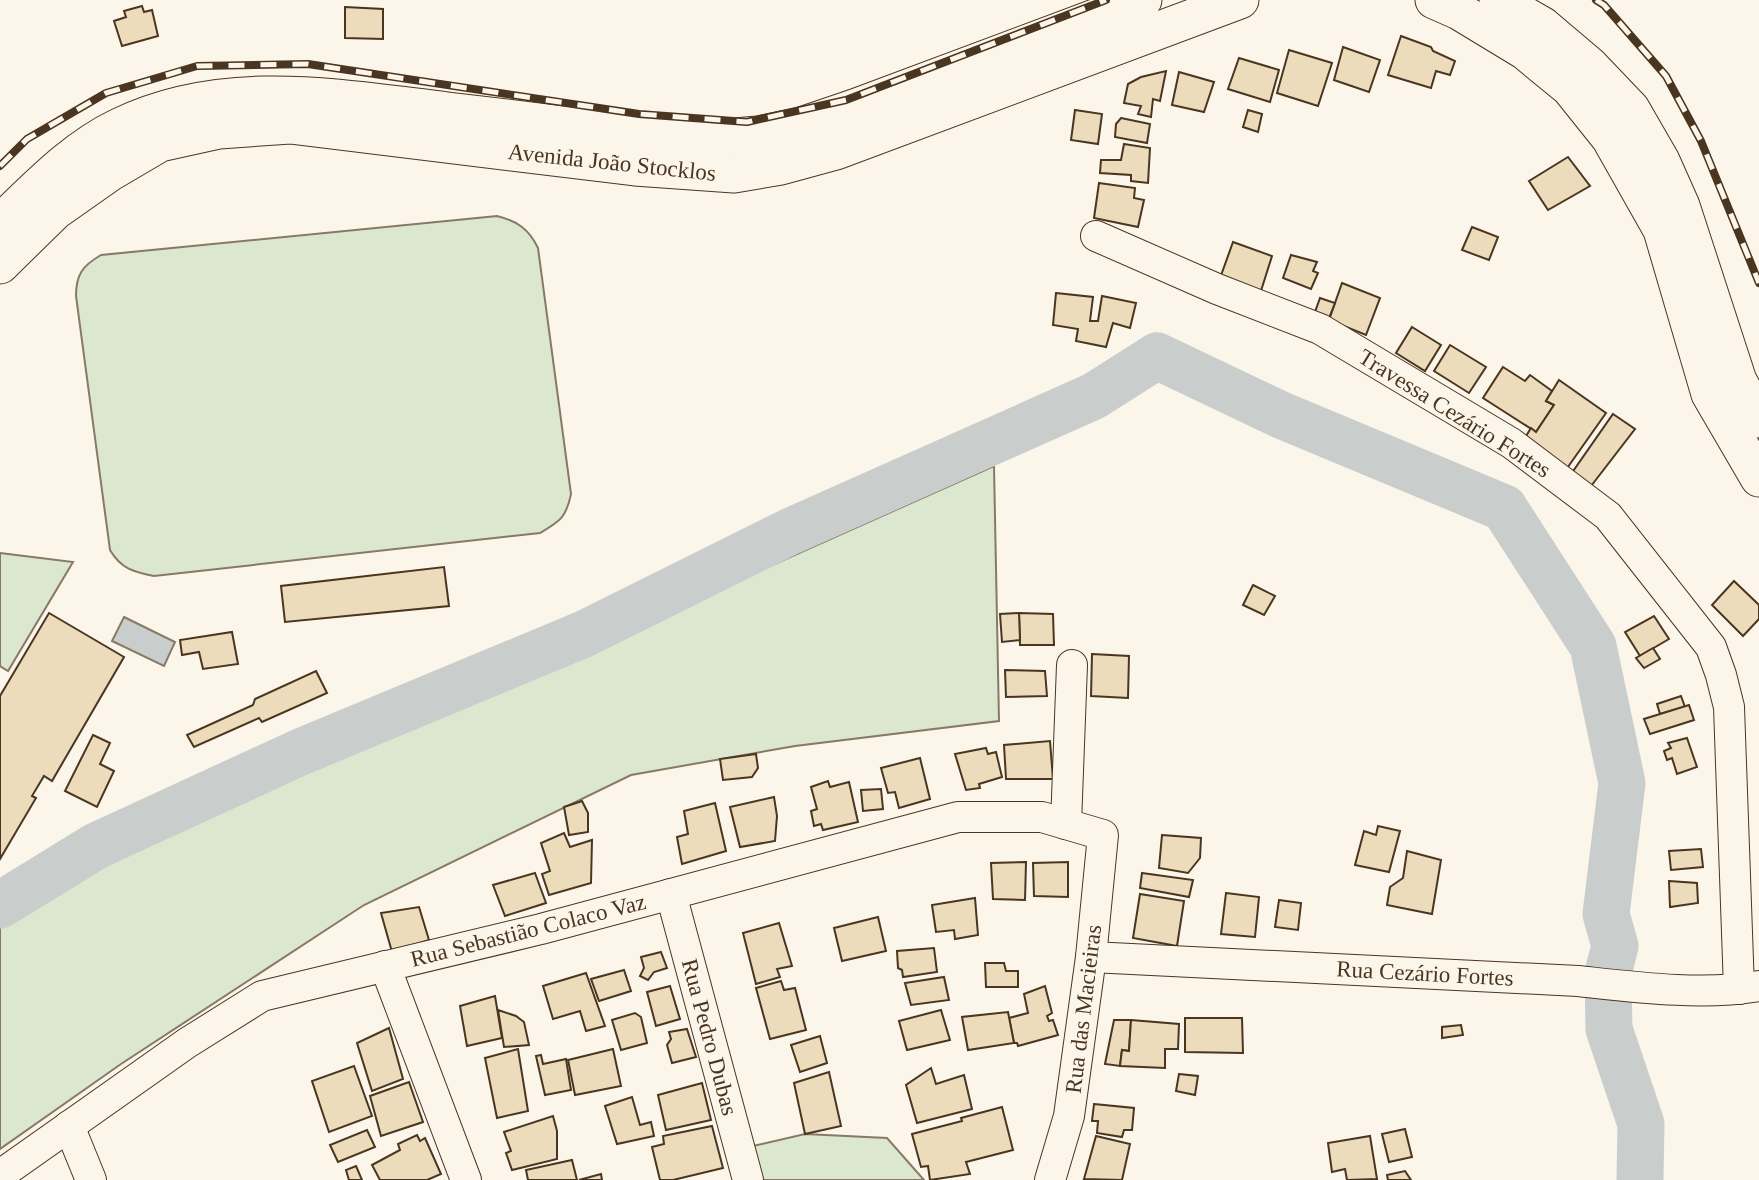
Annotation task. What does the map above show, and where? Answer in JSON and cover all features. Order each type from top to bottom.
[{"type":"main road","name":"Avenida João Stocklos","points":[[0,223],[61,165],[119,127],[177,106],[238,94],[324,96],[664,137],[712,139],[758,135],[801,126],[854,108],[1143,0]]},
{"type":"main road","name":"Avenida João Stocklos","points":[[0,265],[55,211],[108,173],[160,144],[219,130],[290,125],[635,167],[734,174],[781,166],[836,151],[1240,0]]},
{"type":"main road","points":[[1434,0],[1459,11],[1525,51],[1570,88],[1610,138],[1662,230],[1710,394],[1759,478]]},
{"type":"main road","points":[[1498,0],[1543,26],[1590,65],[1631,109],[1661,161],[1681,206],[1738,381],[1759,419]]},
{"type":"street","name":"Travessa Cezário Fortes","points":[[1096,236],[1217,289],[1320,329],[1511,443],[1608,516],[1711,648],[1721,675],[1729,707],[1749,988]]},
{"type":"street","points":[[1066,824],[1072,665]]},
{"type":"street","name":"Rua Sebastião Colaco Vaz","points":[[0,1175],[187,1043],[262,996],[541,929],[958,817],[1042,817],[1103,835]]},
{"type":"street","name":"Rua das Macieiras","points":[[1050,1180],[1069,1116],[1091,957],[1103,835]]},
{"type":"street","name":"Rua Pedro Dubas","points":[[671,894],[748,1180]]},
{"type":"street","name":"Rua Cezário Fortes","points":[[1091,957],[1578,981],[1639,988],[1749,988]]},
{"type":"street","points":[[385,966],[466,1180]]},
{"type":"street","points":[[69,1126],[91,1180]]},
{"type":"green space","points":[[497,216],[522,227],[538,248],[571,494],[567,509],[557,522],[540,533],[154,576],[134,571],[119,562],[110,550],[76,296],[77,282],[89,263],[101,255]]},
{"type":"green space","points":[[994,466],[999,721],[795,746],[631,775],[364,905],[121,1064],[0,1149],[0,910]]},
{"type":"green space","points":[[0,553],[73,562],[8,671],[0,666]]},
{"type":"green space","points":[[805,1134],[887,1138],[924,1180],[759,1180],[749,1147]]},
{"type":"shaded area","points":[[124,617],[175,642],[164,666],[112,641]]},
{"type":"building","points":[[142,6],[144,12],[152,10],[158,36],[122,46],[114,21],[126,17],[124,11]]},
{"type":"building","points":[[345,7],[383,9],[383,39],[345,38]]},
{"type":"building","points":[[1401,36],[1431,47],[1433,51],[1455,61],[1450,75],[1436,71],[1431,88],[1388,75]]},
{"type":"building","points":[[1343,47],[1380,60],[1369,92],[1334,80]]},
{"type":"building","points":[[1289,50],[1332,63],[1318,106],[1277,93]]},
{"type":"building","points":[[1239,58],[1279,70],[1270,102],[1228,89]]},
{"type":"building","points":[[1166,71],[1160,101],[1153,99],[1151,117],[1138,114],[1141,106],[1124,103],[1128,84],[1141,77]]},
{"type":"building","points":[[1179,72],[1214,82],[1204,112],[1172,105]]},
{"type":"building","points":[[1075,110],[1102,114],[1098,144],[1071,140]]},
{"type":"building","points":[[1248,110],[1262,114],[1258,132],[1243,127]]},
{"type":"building","points":[[1121,118],[1150,124],[1147,143],[1115,137],[1116,124]]},
{"type":"building","points":[[1124,144],[1150,148],[1148,183],[1131,181],[1131,175],[1100,173],[1101,160],[1121,160]]},
{"type":"building","points":[[1568,157],[1590,186],[1548,210],[1529,181]]},
{"type":"building","points":[[1099,183],[1135,188],[1134,198],[1144,200],[1138,227],[1094,218]]},
{"type":"building","points":[[1472,227],[1498,237],[1489,260],[1462,250]]},
{"type":"building","points":[[1233,242],[1272,256],[1260,294],[1219,281]]},
{"type":"building","points":[[1291,255],[1317,262],[1313,271],[1318,273],[1311,289],[1283,278]]},
{"type":"building","points":[[1342,283],[1380,298],[1366,335],[1329,320]]},
{"type":"building","points":[[1056,293],[1093,297],[1090,321],[1098,321],[1102,296],[1136,303],[1130,328],[1113,323],[1106,347],[1076,341],[1078,329],[1053,325]]},
{"type":"building","points":[[1320,298],[1335,303],[1329,318],[1315,312]]},
{"type":"building","points":[[1412,327],[1441,345],[1425,371],[1396,353]]},
{"type":"building","points":[[1450,345],[1486,367],[1469,393],[1434,371]]},
{"type":"building","points":[[1503,367],[1525,381],[1530,375],[1552,391],[1546,401],[1554,405],[1536,432],[1483,398]]},
{"type":"building","points":[[1559,380],[1606,413],[1563,474],[1520,446],[1531,428],[1536,432],[1554,405],[1546,401]]},
{"type":"building","points":[[1613,414],[1635,429],[1588,490],[1569,477]]},
{"type":"building","points":[[444,567],[449,606],[285,622],[281,586]]},
{"type":"building","points":[[1734,581],[1759,605],[1759,619],[1743,636],[1712,605]]},
{"type":"building","points":[[1253,585],[1275,596],[1264,615],[1243,605]]},
{"type":"building","points":[[49,613],[124,657],[52,781],[44,776],[32,796],[36,798],[0,859],[0,696]]},
{"type":"building","points":[[1019,613],[1053,614],[1054,645],[1020,645]]},
{"type":"building","points":[[1019,613],[1020,640],[1002,642],[1000,614]]},
{"type":"building","points":[[1654,616],[1669,639],[1640,656],[1625,632]]},
{"type":"building","points":[[232,632],[238,664],[203,669],[199,652],[182,655],[180,640]]},
{"type":"building","points":[[1653,648],[1660,659],[1644,668],[1636,658]]},
{"type":"building","points":[[1092,654],[1129,656],[1128,698],[1091,696]]},
{"type":"building","points":[[1005,670],[1045,671],[1047,696],[1006,697]]},
{"type":"building","points":[[316,671],[327,693],[262,722],[259,718],[194,747],[187,735],[253,705],[255,699]]},
{"type":"building","points":[[1681,696],[1685,707],[1660,714],[1657,704]]},
{"type":"building","points":[[1689,705],[1694,720],[1650,734],[1644,719]]},
{"type":"building","points":[[93,735],[110,743],[100,764],[114,771],[97,807],[65,791]]},
{"type":"building","points":[[1687,738],[1697,767],[1677,774],[1672,758],[1667,760],[1664,751],[1671,748],[1668,743]]},
{"type":"building","points":[[1050,741],[1053,779],[1006,779],[1004,745]]},
{"type":"building","points":[[986,748],[988,754],[996,752],[1002,777],[979,784],[980,788],[966,790],[955,754]]},
{"type":"building","points":[[756,754],[758,768],[752,777],[723,780],[720,759]]},
{"type":"building","points":[[920,758],[930,799],[899,808],[895,792],[888,793],[881,768]]},
{"type":"building","points":[[828,781],[830,787],[849,782],[858,822],[823,830],[821,824],[814,826],[811,811],[817,809],[811,787]]},
{"type":"building","points":[[881,789],[883,809],[863,811],[861,790]]},
{"type":"building","points":[[774,797],[777,816],[775,841],[740,847],[730,807]]},
{"type":"building","points":[[582,801],[588,813],[588,832],[569,835],[564,807]]},
{"type":"building","points":[[715,803],[726,851],[682,864],[677,837],[688,834],[684,811]]},
{"type":"building","points":[[1378,826],[1400,831],[1389,872],[1355,865],[1364,831],[1376,835]]},
{"type":"building","points":[[564,833],[570,847],[592,840],[591,883],[549,895],[542,874],[550,871],[541,843]]},
{"type":"building","points":[[1162,835],[1201,838],[1200,858],[1188,873],[1159,868]]},
{"type":"building","points":[[1701,849],[1703,867],[1671,870],[1669,851]]},
{"type":"building","points":[[1407,851],[1441,860],[1432,914],[1387,905],[1390,887],[1403,878]]},
{"type":"building","points":[[1026,862],[1025,900],[993,899],[991,863]]},
{"type":"building","points":[[1068,862],[1068,897],[1034,896],[1033,863]]},
{"type":"building","points":[[535,873],[546,903],[505,916],[493,885]]},
{"type":"building","points":[[1142,873],[1193,880],[1189,897],[1140,888]]},
{"type":"building","points":[[1669,881],[1697,883],[1698,903],[1670,907]]},
{"type":"building","points":[[1226,893],[1259,897],[1255,937],[1221,934]]},
{"type":"building","points":[[1140,894],[1184,901],[1177,946],[1133,938]]},
{"type":"building","points":[[975,898],[978,935],[955,939],[954,930],[936,932],[932,905]]},
{"type":"building","points":[[1279,900],[1301,903],[1298,930],[1275,927]]},
{"type":"building","points":[[419,907],[429,940],[392,952],[381,913]]},
{"type":"building","points":[[878,917],[886,951],[842,961],[834,928]]},
{"type":"building","points":[[779,923],[792,966],[777,969],[780,977],[756,984],[743,933]]},
{"type":"building","points":[[934,948],[937,972],[903,977],[902,970],[898,968],[897,951]]},
{"type":"building","points":[[661,952],[667,968],[654,972],[648,980],[640,976],[644,968],[641,957]]},
{"type":"building","points":[[985,963],[1004,963],[1006,971],[1018,971],[1018,987],[986,987]]},
{"type":"building","points":[[624,970],[631,991],[599,1001],[591,979]]},
{"type":"building","points":[[586,973],[605,1026],[586,1031],[580,1011],[553,1019],[543,986]]},
{"type":"building","points":[[944,977],[949,1000],[911,1005],[905,983]]},
{"type":"building","points":[[781,981],[784,990],[795,988],[806,1030],[770,1039],[756,988]]},
{"type":"building","points":[[670,986],[680,1019],[656,1026],[647,992]]},
{"type":"building","points":[[1045,986],[1052,1013],[1047,1016],[1049,1021],[1053,1020],[1058,1035],[1018,1046],[1014,1043],[1009,1018],[1028,1013],[1024,994]]},
{"type":"building","points":[[495,996],[502,1038],[467,1046],[460,1006]]},
{"type":"building","points":[[498,1010],[524,1022],[529,1045],[504,1047]]},
{"type":"building","points":[[941,1010],[950,1040],[907,1050],[899,1021]]},
{"type":"building","points":[[1008,1012],[1014,1043],[968,1050],[962,1017]]},
{"type":"building","points":[[635,1013],[641,1017],[647,1043],[621,1050],[612,1020]]},
{"type":"building","points":[[1185,1018],[1242,1018],[1243,1053],[1185,1052]]},
{"type":"building","points":[[1114,1020],[1131,1020],[1129,1051],[1122,1050],[1120,1066],[1105,1064]]},
{"type":"building","points":[[1131,1020],[1179,1024],[1178,1049],[1165,1049],[1165,1068],[1120,1066],[1122,1050],[1129,1051]]},
{"type":"building","points":[[1461,1025],[1463,1035],[1442,1038],[1442,1027]]},
{"type":"building","points":[[389,1028],[403,1079],[372,1091],[357,1043]]},
{"type":"building","points":[[687,1029],[696,1057],[672,1063],[667,1045],[671,1039],[669,1032]]},
{"type":"building","points":[[820,1036],[827,1063],[800,1072],[791,1045]]},
{"type":"building","points":[[518,1049],[528,1111],[497,1118],[485,1058]]},
{"type":"building","points":[[613,1049],[621,1086],[575,1095],[568,1060]]},
{"type":"building","points":[[541,1055],[543,1064],[566,1059],[571,1090],[545,1095],[536,1056]]},
{"type":"building","points":[[354,1066],[372,1116],[329,1132],[312,1081]]},
{"type":"building","points":[[931,1068],[936,1084],[964,1075],[972,1109],[917,1123],[906,1085]]},
{"type":"building","points":[[829,1072],[841,1126],[805,1134],[794,1083]]},
{"type":"building","points":[[1179,1074],[1198,1076],[1195,1095],[1176,1091]]},
{"type":"building","points":[[409,1082],[423,1122],[381,1136],[370,1096]]},
{"type":"building","points":[[702,1083],[711,1120],[666,1130],[658,1095]]},
{"type":"building","points":[[632,1097],[640,1125],[651,1122],[654,1136],[617,1144],[605,1106]]},
{"type":"building","points":[[1094,1104],[1134,1108],[1132,1130],[1124,1130],[1122,1137],[1097,1133],[1098,1121],[1092,1121]]},
{"type":"building","points":[[1002,1107],[1013,1150],[966,1162],[970,1174],[930,1180],[928,1166],[921,1167],[912,1134]]},
{"type":"building","points":[[553,1116],[557,1131],[557,1159],[512,1170],[506,1153],[511,1151],[504,1132]]},
{"type":"building","points":[[712,1126],[723,1168],[673,1180],[660,1180],[652,1147],[664,1144],[663,1136]]},
{"type":"building","points":[[1405,1129],[1412,1157],[1389,1162],[1382,1134]]},
{"type":"building","points":[[367,1130],[375,1147],[338,1162],[330,1145]]},
{"type":"building","points":[[417,1135],[420,1141],[425,1138],[441,1174],[427,1180],[380,1180],[372,1165],[400,1150],[398,1144]]},
{"type":"building","points":[[1096,1136],[1130,1144],[1122,1180],[1084,1179]]},
{"type":"building","points":[[1370,1136],[1377,1179],[1347,1180],[1345,1169],[1332,1172],[1328,1143]]},
{"type":"building","points":[[572,1160],[577,1180],[528,1180],[526,1170]]},
{"type":"building","points":[[356,1166],[362,1180],[349,1180],[346,1170]]},
{"type":"building","points":[[1405,1171],[1411,1180],[1388,1180],[1387,1175]]},
{"type":"building","points":[[601,1174],[602,1180],[579,1180]]},
{"type":"waterway","points":[[0,905],[96,846],[298,753],[584,634],[789,532],[1094,396],[1157,356],[1281,415],[1504,508],[1593,646],[1622,783],[1606,914],[1615,946],[1608,973],[1609,1029],[1641,1124],[1640,1180]]},
{"type":"railway","points":[[0,166],[27,139],[106,93],[197,66],[308,64],[639,114],[747,122],[846,100],[1106,0]]},
{"type":"railway","points":[[1596,0],[1604,5],[1666,76],[1701,141],[1759,283]]}]
